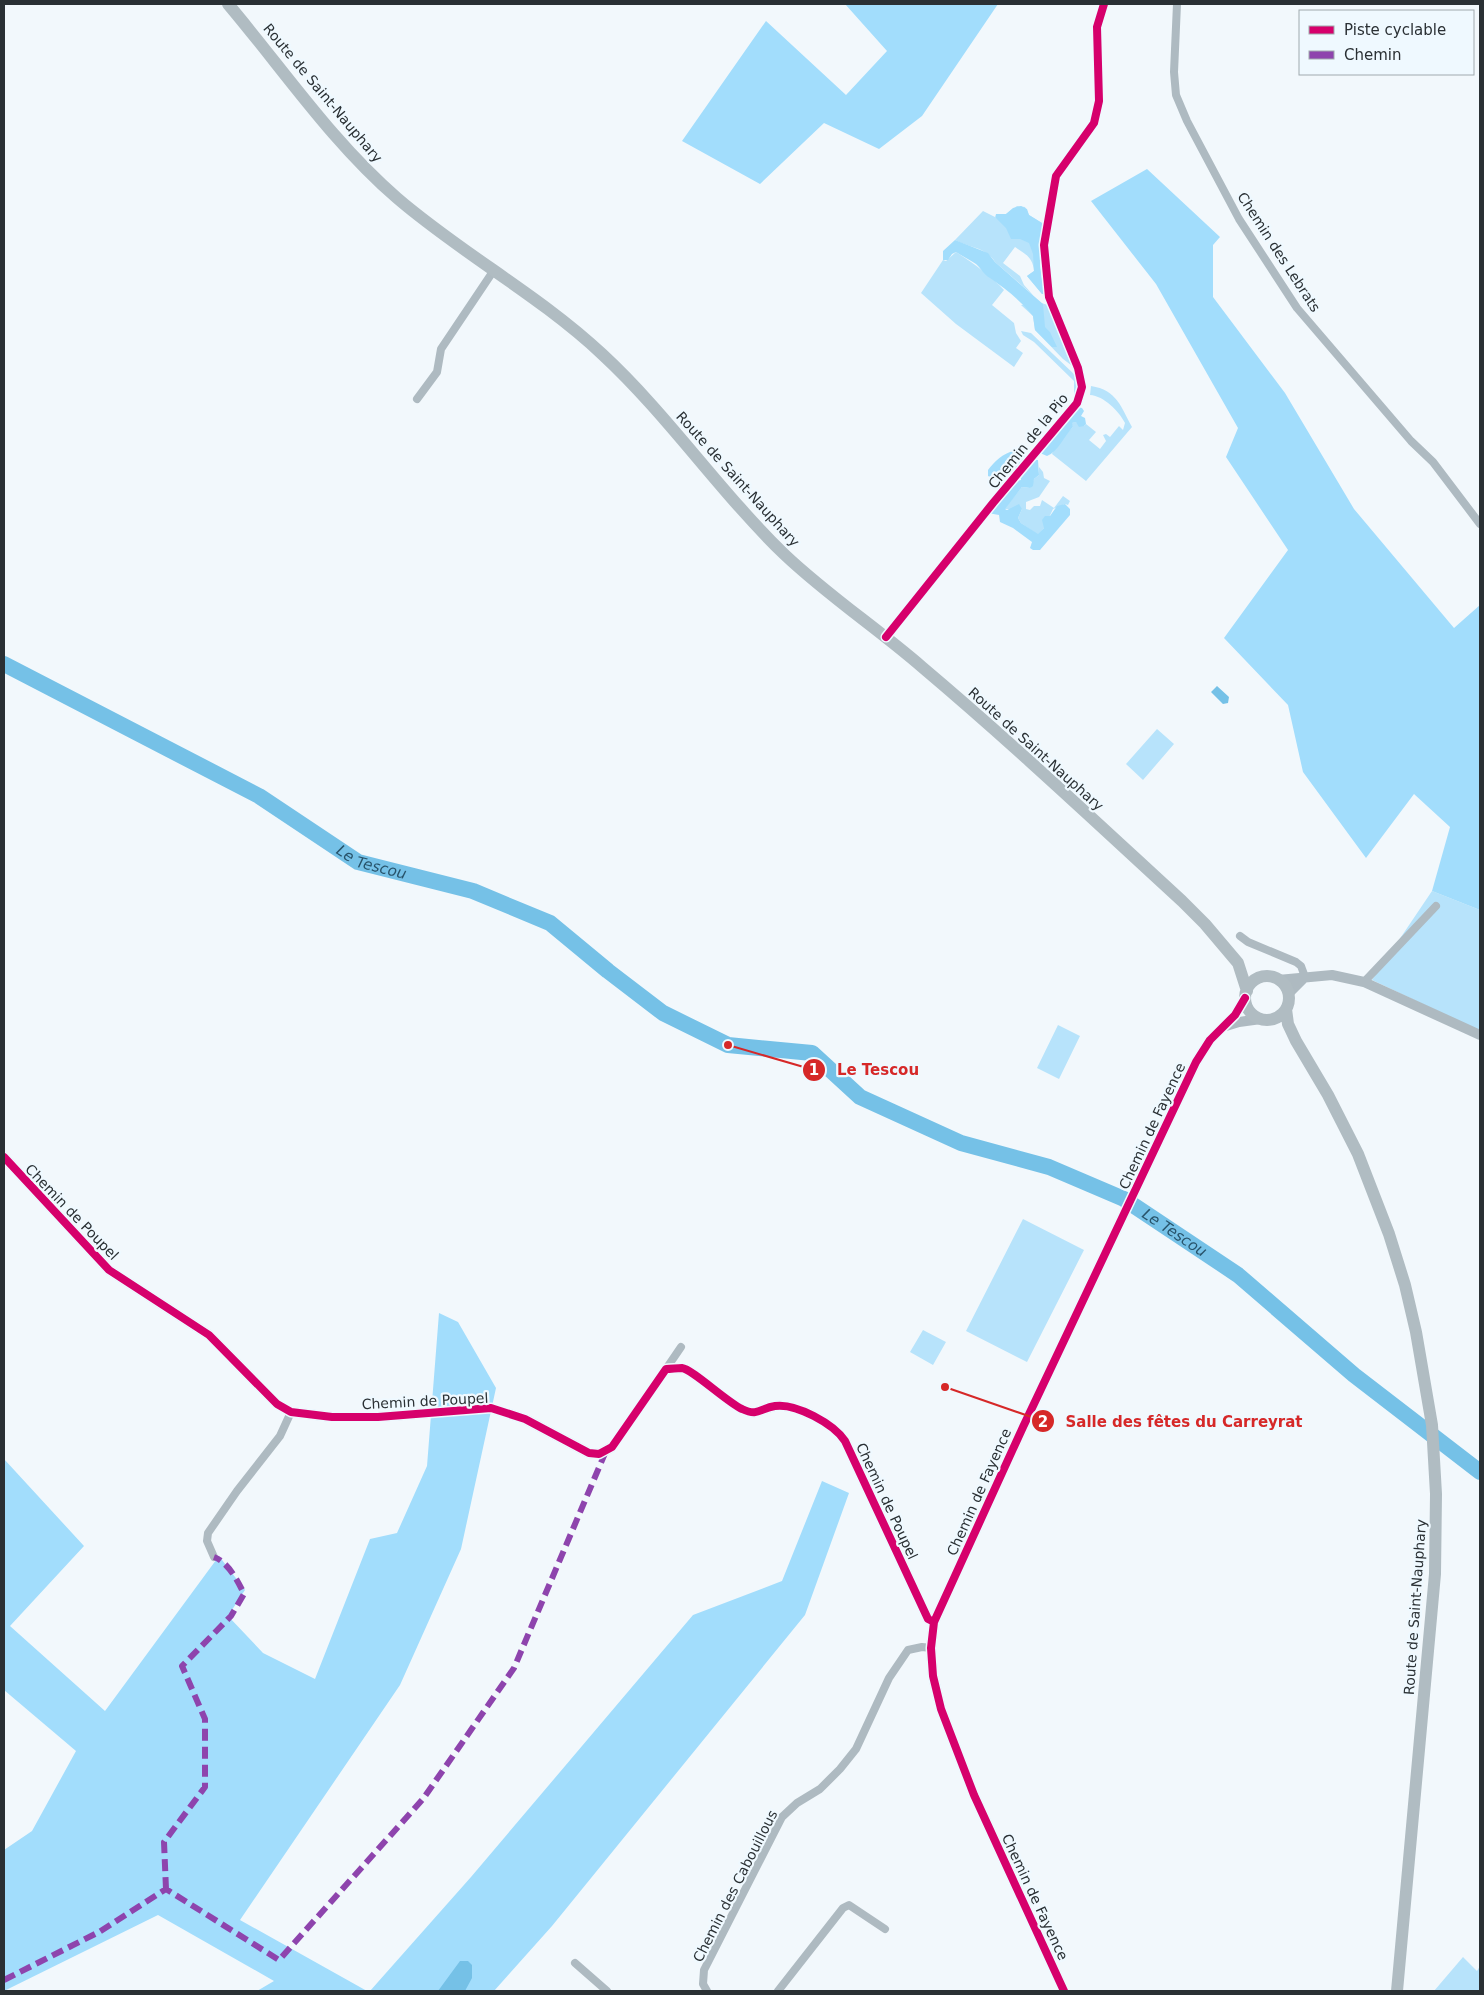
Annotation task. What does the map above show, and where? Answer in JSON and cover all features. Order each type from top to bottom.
[{"type":"main road","name":"Route de Saint-Nauphary","points":[[228,4],[323,120],[368,170],[412,210],[559,318],[605,357],[653,408],[730,498],[782,552],[944,685],[1182,901],[1238,963],[1263,977]]},
{"type":"main road","name":"Route de Saint-Nauphary","points":[[1238,963],[1246,995]]},
{"type":"main road","points":[[1263,977],[1278,980],[1285,986],[1288,994],[1286,1009],[1277,1018],[1262,1019],[1250,1011],[1246,995],[1252,983],[1263,977]]},
{"type":"main road","name":"Route de Saint-Nauphary","points":[[1286,1009],[1288,1024],[1296,1041],[1333,1104],[1374,1191],[1401,1270],[1420,1349],[1434,1451],[1436,1536],[1432,1606],[1397,1991]]},
{"type":"main road","name":"Route de Saint-Nauphary","points":[[1262,1019],[1282,1029],[1296,1041]]},
{"type":"street","name":"Chemin de la Pio","points":[[886,637],[993,503],[1077,403],[1082,387],[1078,368],[1049,297],[1044,245],[1056,176],[1094,123],[1099,101],[1097,27],[1104,4]]},
{"type":"street","name":"Chemin des Lebrats","points":[[1176,4],[1174,72],[1176,95],[1186,121],[1240,219],[1297,308],[1432,462],[1480,524]]},
{"type":"street","points":[[417,399],[437,372],[441,348],[494,270]]},
{"type":"street","points":[[1364,982],[1436,906]]},
{"type":"street","points":[[1240,936],[1248,942],[1296,962],[1301,966],[1305,977]]},
{"type":"street","points":[[1278,980],[1332,975],[1364,982],[1480,1035]]},
{"type":"street","points":[[1288,994],[1305,977]]},
{"type":"street","name":"Chemin de Fayence","points":[[1064,1991],[974,1795],[941,1708],[933,1676],[931,1648],[934,1622],[1022,1427],[1196,1062],[1210,1040],[1225,1027],[1241,1007],[1246,995]]},
{"type":"street","name":"Chemin de Fayence","points":[[1225,1027],[1239,1022],[1262,1019]]},
{"type":"street","name":"Chemin de Poupel","points":[[4,1157],[109,1270],[209,1336],[277,1404],[291,1412],[341,1417],[378,1417],[491,1408],[525,1418],[589,1454],[599,1454],[612,1447],[681,1346]]},
{"type":"street","name":"Chemin de Poupel","points":[[666,1369],[684,1368],[741,1409],[753,1413],[774,1406],[786,1406],[836,1430],[853,1457],[928,1619],[934,1622]]},
{"type":"street","points":[[214,1557],[207,1541],[208,1533],[237,1490],[280,1436],[291,1412]]},
{"type":"street","name":"Chemin des Cabouillous","points":[[707,1991],[703,1984],[704,1970],[782,1817],[797,1803],[820,1789],[856,1750],[889,1678],[908,1650],[922,1647],[931,1648]]},
{"type":"street","points":[[778,1991],[843,1908],[849,1905],[885,1929]]},
{"type":"street","points":[[575,1963],[607,1991]]},
{"type":"shaded area","points":[[845,4],[998,4],[922,116],[879,149],[824,123],[760,184],[682,141],[766,21],[846,95],[887,51]]},
{"type":"shaded area","points":[[1147,169],[1220,237],[1213,245],[1213,297],[1285,393],[1354,509],[1454,628],[1480,605],[1480,910],[1432,891],[1450,827],[1414,794],[1366,858],[1303,772],[1288,705],[1224,638],[1288,550],[1226,457],[1238,428],[1156,284],[1091,201]]},
{"type":"shaded area","points":[[1017,206],[1025,207],[1029,215],[1042,223],[1043,236],[1040,264],[1045,294],[1042,294],[1027,276],[1034,271],[1030,260],[1026,254],[1015,247],[1003,263],[1020,276],[1024,285],[1033,295],[987,253],[955,240],[983,211],[995,217],[996,214],[1006,214]]},
{"type":"shaded area","points":[[1021,206],[1027,209],[1029,215],[1042,223],[1043,236],[1040,264],[1045,294],[1042,294],[1027,276],[1034,271],[1033,254],[1029,243],[1020,239],[1011,239],[1006,228],[996,218],[996,214],[1006,214],[1013,208]]},
{"type":"shaded area","points":[[955,240],[988,253],[995,262],[1043,304],[1045,327],[1050,332],[1057,347],[1052,347],[1035,330],[1033,316],[1023,305],[986,275],[976,264],[956,252],[948,260],[943,260],[943,251]]},
{"type":"shaded area","points":[[956,252],[993,279],[1004,290],[992,305],[1014,323],[1016,333],[1021,341],[1016,348],[1023,353],[1014,367],[956,324],[921,293],[943,260],[946,261]]},
{"type":"shaded area","points":[[1041,303],[1048,305],[1073,362],[1071,365],[1035,330],[1033,316],[1021,305]]},
{"type":"shaded area","points":[[1021,331],[1031,333],[1076,376],[1078,388],[1076,396],[1074,394],[1074,381],[1034,342],[1023,335]]},
{"type":"shaded area","points":[[1091,386],[1107,391],[1117,400],[1132,427],[1086,481],[1052,454],[1058,443],[1073,427],[1071,423],[1076,422],[1084,426],[1086,424],[1096,432],[1089,440],[1100,449],[1106,441],[1103,435],[1106,434],[1110,437],[1119,426],[1123,430],[1125,423],[1110,405],[1101,398],[1090,395]]},
{"type":"shaded area","points":[[1078,407],[1084,411],[1081,416],[1085,418],[1086,424],[1079,427],[1076,422],[1072,423],[1073,427],[1051,454],[1047,456],[1040,453],[1064,422],[1068,420]]},
{"type":"shaded area","points":[[1014,451],[1030,459],[1038,460],[1039,475],[1034,479],[1033,486],[1030,488],[1022,487],[1005,509],[1007,510],[1019,504],[1022,509],[1018,518],[1021,523],[1038,534],[1044,528],[1042,520],[1045,516],[1050,516],[1057,506],[1065,504],[1070,509],[1070,515],[1040,550],[1030,548],[1032,542],[1013,528],[1000,522],[999,515],[988,513],[1003,485],[1007,482],[1021,480],[1021,475],[1013,467],[1008,468],[1001,478],[996,480],[988,476],[988,470],[996,461]]},
{"type":"shaded area","points":[[1039,467],[1043,472],[1044,478],[1050,481],[1039,497],[1026,502],[1026,509],[1030,510],[1034,506],[1040,506],[1042,500],[1054,508],[1063,496],[1070,501],[1068,505],[1065,504],[1053,509],[1044,528],[1038,535],[1021,523],[1018,518],[1022,509],[1004,509],[1022,487],[1030,488],[1034,479],[1039,475]]},
{"type":"shaded area","points":[[1217,686],[1229,697],[1228,703],[1223,704],[1211,692]]},
{"type":"shaded area","points":[[1157,729],[1174,744],[1143,780],[1126,764]]},
{"type":"shaded area","points":[[1432,891],[1480,910],[1480,1031],[1372,980]]},
{"type":"shaded area","points":[[1058,1025],[1080,1036],[1059,1079],[1037,1068]]},
{"type":"shaded area","points":[[1023,1219],[1084,1250],[1027,1362],[966,1331]]},
{"type":"shaded area","points":[[439,1313],[458,1322],[496,1388],[461,1549],[400,1685],[240,1920],[367,1991],[257,1991],[274,1981],[158,1915],[4,1991],[4,1850],[32,1831],[76,1751],[4,1690],[4,1459],[84,1546],[10,1626],[105,1711],[219,1556],[245,1590],[228,1616],[263,1653],[315,1679],[370,1539],[397,1533],[427,1466]]},
{"type":"shaded area","points":[[923,1330],[946,1342],[933,1365],[910,1352]]},
{"type":"shaded area","points":[[822,1481],[849,1493],[805,1615],[552,1926],[494,1991],[370,1991],[471,1877],[693,1615],[782,1581]]},
{"type":"shaded area","points":[[1463,1957],[1477,1971],[1480,1966],[1480,1991],[1434,1991]]},
{"type":"shaded area","points":[[460,1961],[468,1961],[472,1965],[472,1978],[465,1991],[438,1991]]},
{"type":"waterway","name":"Le Tescou","points":[[4,664],[259,796],[358,862],[473,891],[550,923],[663,1013],[728,1045],[812,1053],[860,1097],[961,1143],[1049,1167],[1124,1199],[1238,1275],[1354,1375],[1480,1472]]},
{"type":"marked path","points":[[4,1980],[99,1932],[166,1889],[279,1960],[423,1799],[514,1668],[606,1451]]},
{"type":"marked path","points":[[166,1889],[164,1842],[205,1787],[205,1719],[182,1666],[231,1616],[244,1594],[228,1567],[214,1557]]},
{"type":"cycle path","points":[[886,637],[993,503],[1077,403],[1082,387],[1078,368],[1049,297],[1044,245],[1056,176],[1094,123],[1099,101],[1097,27],[1104,4]]},
{"type":"cycle path","points":[[1064,1991],[974,1795],[941,1709],[933,1676],[931,1648],[934,1622],[1023,1427],[1196,1062],[1210,1040],[1235,1015],[1245,998]]},
{"type":"cycle path","points":[[4,1157],[109,1270],[209,1335],[277,1404],[291,1412],[332,1417],[378,1417],[491,1408],[525,1419],[589,1453],[599,1454],[612,1447],[666,1369],[682,1368],[694,1374],[742,1409],[756,1412],[770,1407],[784,1406],[814,1416],[840,1434],[845,1441],[928,1619],[934,1622]]},
{"type":"place","name":"Le Tescou","points":[[728,1045]]},
{"type":"place","name":"Salle des fêtes du Carreyrat","points":[[945,1387]]}]
